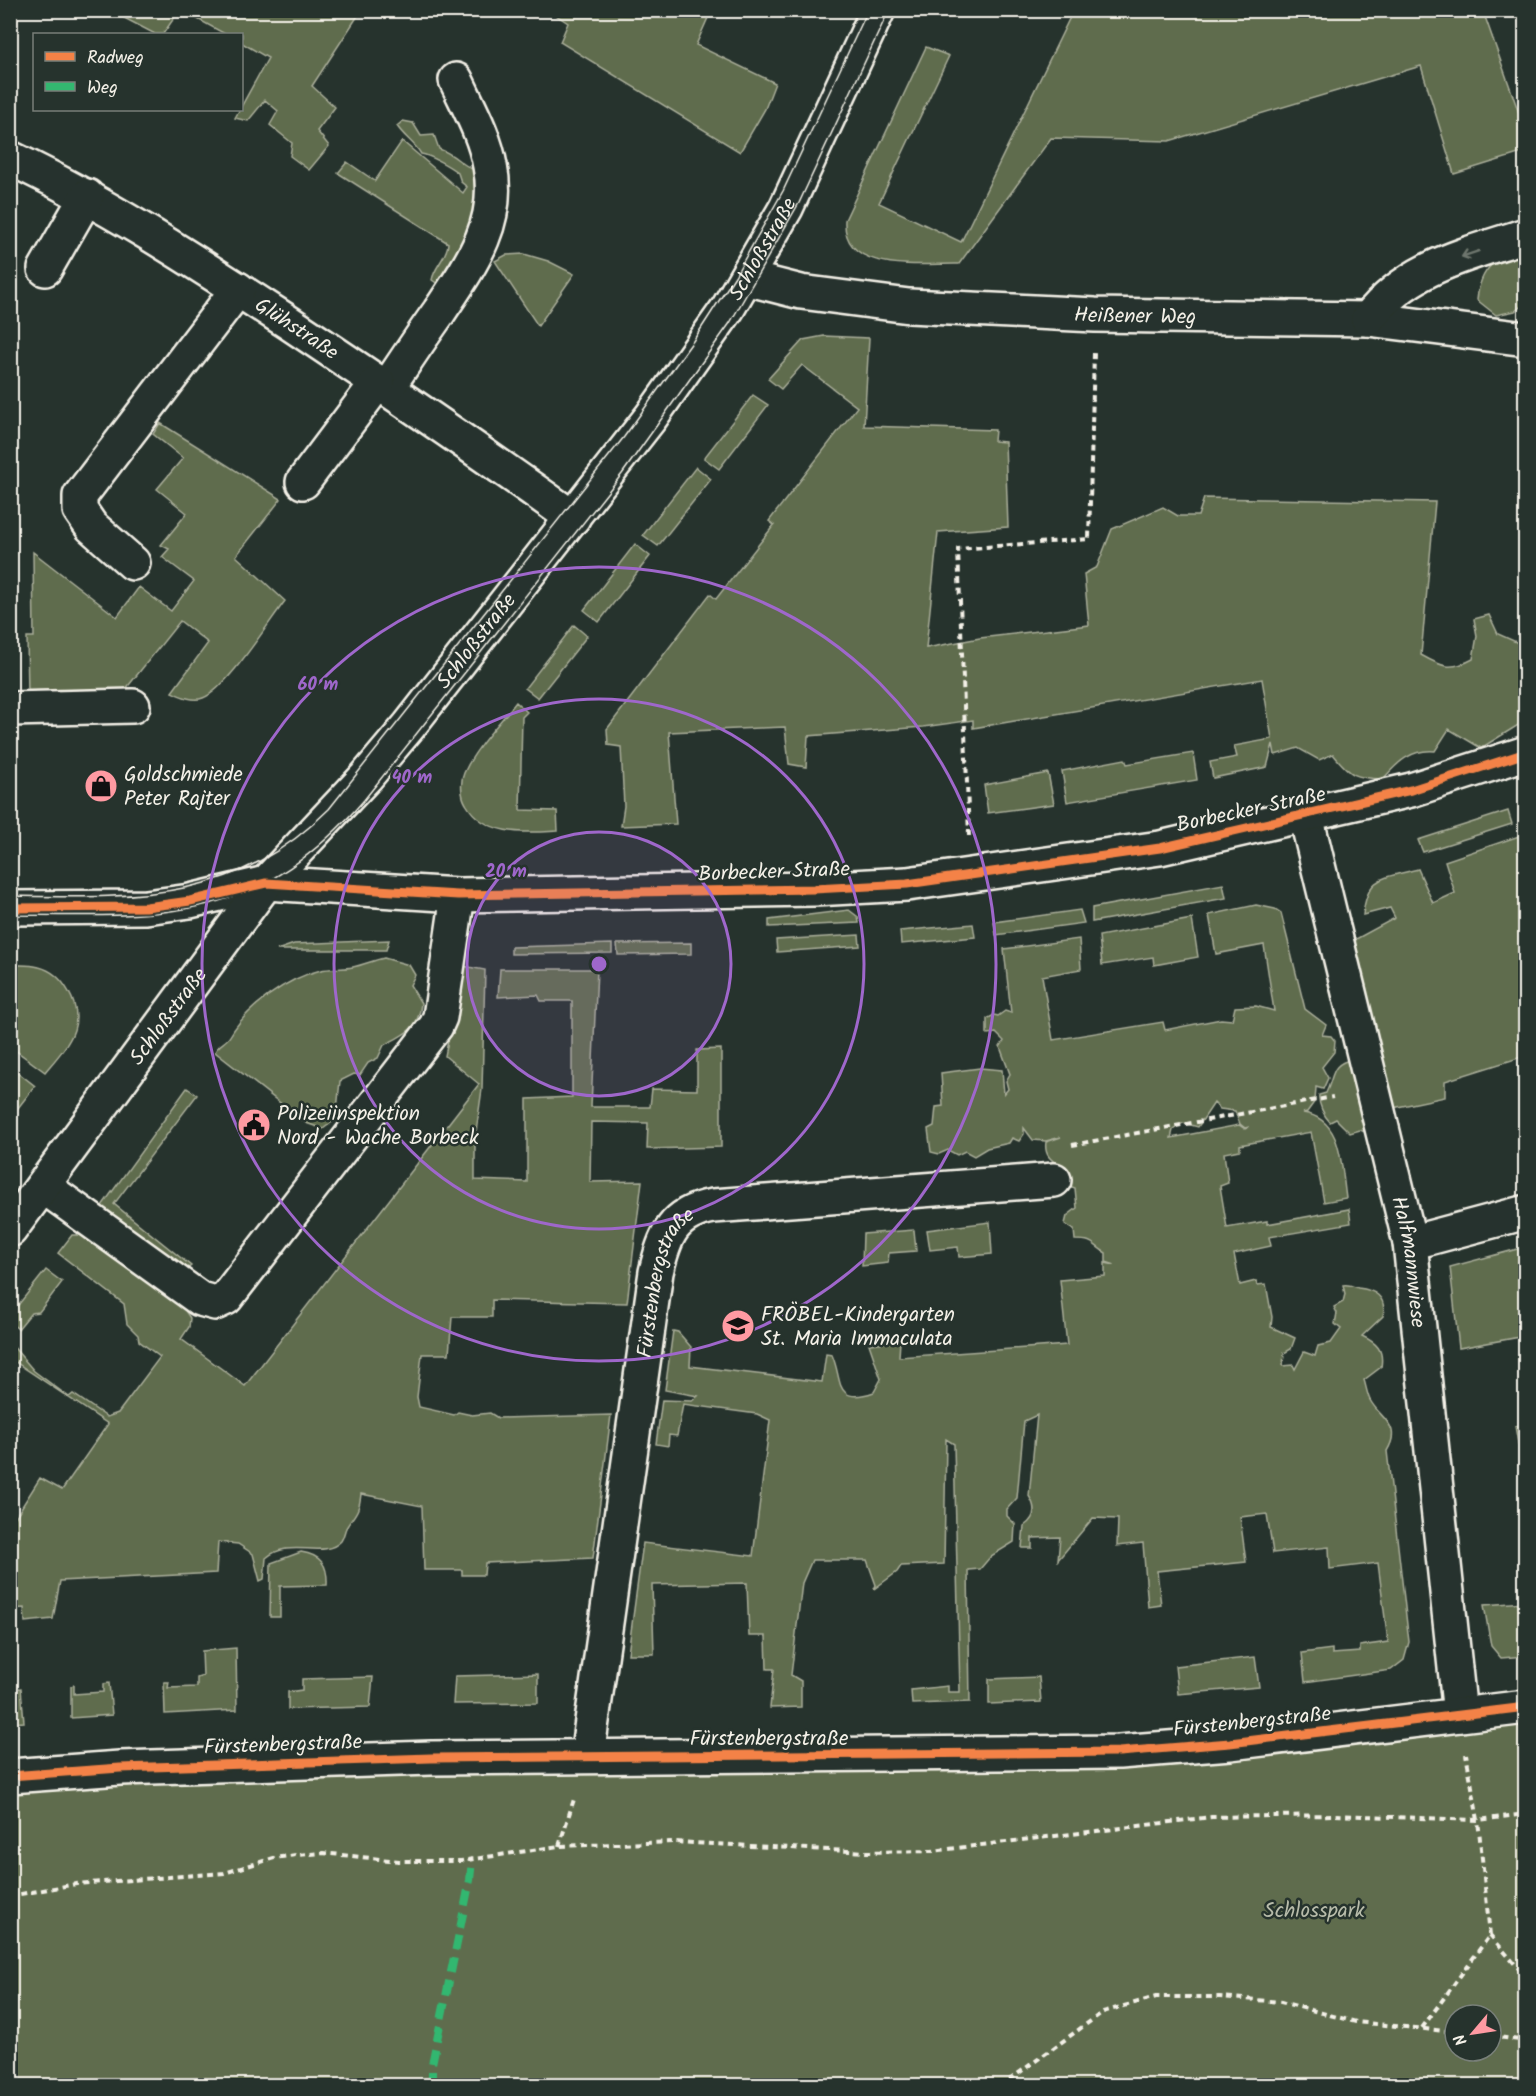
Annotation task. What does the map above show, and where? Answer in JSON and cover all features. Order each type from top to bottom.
[{"type":"street","name":"Schloßstraße","points":[[10,1230],[266,884],[359,785],[409,726],[675,386],[746,278],[786,208],[878,10]]},
{"type":"street","points":[[303,482],[382,385],[469,267],[482,244],[490,217],[493,191],[490,165],[477,126],[456,80]]},
{"type":"street","name":"Glühstraße","points":[[10,158],[87,196],[182,251],[382,385],[573,518]]},
{"type":"street","points":[[45,269],[87,196]]},
{"type":"street","points":[[1368,319],[1395,290],[1420,273],[1526,235]]},
{"type":"street","name":"Heißener Weg","points":[[746,278],[775,287],[866,302],[1095,315],[1368,319],[1526,339]]},
{"type":"street","points":[[133,562],[91,526],[80,510],[80,496],[238,289]]},
{"type":"street","points":[[10,710],[133,706]]},
{"type":"street","name":"Borbecker Straße","points":[[10,908],[146,907],[190,901],[266,884],[458,895],[814,889],[907,884],[1160,848],[1411,790],[1526,753]]},
{"type":"street","name":"Halfmannwiese","points":[[1306,816],[1410,1243],[1460,1715]]},
{"type":"street","points":[[43,1186],[200,1299],[215,1303],[226,1298],[436,1026],[440,1017],[458,895]]},
{"type":"street","name":"Fürstenbergstraße","points":[[587,1756],[656,1272],[665,1242],[676,1222],[699,1209],[713,1206],[1054,1180]]},
{"type":"street","points":[[1410,1243],[1526,1212]]},
{"type":"street","name":"Fürstenbergstraße","points":[[10,1776],[280,1762],[587,1756],[1119,1752],[1230,1743],[1526,1707]]},
{"type":"path","points":[[970,876],[958,549],[1089,539],[1095,315]]},
{"type":"path","points":[[1069,1145],[1372,1090]]},
{"type":"path","points":[[1460,1715],[1478,1820],[1490,1935],[1526,1977]]},
{"type":"path","points":[[559,1846],[587,1756]]},
{"type":"path","points":[[10,1896],[76,1884],[224,1874],[274,1858],[323,1853],[399,1861],[461,1861],[559,1846],[675,1842],[867,1852],[923,1851],[1212,1817],[1334,1815],[1478,1820],[1526,1814]]},
{"type":"path","points":[[1422,2029],[1490,1935]]},
{"type":"path","points":[[1001,2085],[1103,2012],[1156,1998],[1250,1998],[1281,2002],[1356,2022],[1443,2031]]},
{"type":"path","points":[[1503,2038],[1526,2041]]},
{"type":"green space","points":[[196,10],[361,11],[312,86],[335,107],[317,131],[329,146],[309,170],[290,156],[292,143],[270,125],[278,111],[265,100],[248,121],[235,118],[239,111],[243,111],[243,103],[268,58],[243,44],[243,33],[223,33],[192,16]]},
{"type":"green space","points":[[111,11],[179,11],[164,33],[153,33]]},
{"type":"green space","points":[[550,11],[711,11],[696,45],[775,83],[765,109],[740,152],[560,42],[568,23]]},
{"type":"green space","points":[[1073,11],[1483,11],[1525,130],[1525,152],[1454,174],[1421,66],[1169,141],[1051,138],[959,264],[887,262],[870,258],[856,250],[848,238],[845,220],[926,47],[949,56],[879,203],[961,242]]},
{"type":"green space","points":[[403,121],[413,123],[421,136],[434,135],[439,149],[480,172],[479,194],[462,253],[438,284],[432,280],[448,243],[338,173],[347,162],[375,181],[402,141],[463,193],[467,187],[461,182],[458,173],[421,154],[397,126]]},
{"type":"green space","points":[[1525,246],[1525,303],[1515,311],[1496,315],[1477,300],[1482,279],[1486,271],[1498,259]]},
{"type":"green space","points":[[524,254],[548,261],[574,274],[538,326],[495,261],[506,255]]},
{"type":"green space","points":[[824,336],[869,338],[864,426],[995,430],[994,441],[1005,442],[1008,527],[938,532],[926,648],[980,638],[1089,625],[1084,574],[1097,567],[1112,529],[1163,507],[1178,516],[1198,516],[1204,498],[1435,502],[1421,655],[1447,666],[1459,665],[1473,659],[1477,636],[1474,619],[1489,615],[1498,634],[1525,646],[1525,711],[1520,724],[1481,748],[1449,729],[1435,751],[1412,754],[1394,767],[1383,779],[1365,778],[1354,774],[1344,767],[1333,754],[1319,760],[1298,748],[1275,755],[1273,744],[1267,767],[1213,778],[1210,762],[1237,757],[1234,746],[1272,739],[1262,679],[973,728],[973,720],[923,727],[808,736],[806,767],[789,764],[785,727],[669,732],[676,824],[621,826],[624,806],[621,747],[608,745],[607,729],[710,594],[716,599],[774,525],[769,521],[857,407],[802,365],[781,389],[768,379],[803,340]]},
{"type":"green space","points":[[753,395],[768,405],[719,469],[704,458]]},
{"type":"green space","points":[[160,423],[281,499],[236,556],[285,601],[235,669],[213,692],[203,698],[191,699],[172,692],[208,643],[180,621],[125,690],[28,694],[27,637],[34,637],[33,552],[117,617],[139,587],[171,611],[194,581],[162,557],[169,549],[161,545],[187,513],[157,489],[183,458],[153,434]]},
{"type":"green space","points":[[696,467],[711,479],[658,546],[643,535]]},
{"type":"green space","points":[[635,544],[650,556],[599,622],[584,610]]},
{"type":"green space","points":[[574,625],[587,636],[538,698],[525,688]]},
{"type":"green space","points":[[516,702],[527,712],[522,717],[520,810],[557,811],[558,831],[520,832],[495,828],[474,815],[463,797],[462,781],[469,764],[481,745]]},
{"type":"green space","points":[[1193,753],[1197,780],[1067,802],[1062,771],[1125,759],[1127,764]]},
{"type":"green space","points":[[1048,773],[1054,804],[988,813],[984,785]]},
{"type":"green space","points":[[1508,811],[1512,824],[1423,852],[1418,840]]},
{"type":"green space","points":[[1525,834],[1525,1056],[1445,1081],[1445,1097],[1393,1108],[1373,1135],[1360,1130],[1350,1133],[1336,1119],[1330,1122],[1322,1110],[1319,1095],[1326,1093],[1336,1067],[1352,1059],[1356,939],[1395,918],[1390,908],[1363,915],[1368,892],[1379,880],[1418,869],[1433,903],[1455,893],[1445,861]]},
{"type":"green space","points":[[1223,884],[1226,898],[1092,922],[1092,908]]},
{"type":"green space","points":[[1256,905],[1275,909],[1281,913],[1305,1009],[1326,1025],[1322,1035],[1331,1036],[1335,1041],[1334,1052],[1322,1067],[1328,1078],[1323,1089],[1316,1087],[1315,1101],[1307,1112],[1303,1113],[1316,1117],[1326,1124],[1333,1134],[1341,1158],[1346,1198],[1324,1202],[1311,1132],[1240,1145],[1240,1150],[1224,1153],[1228,1183],[1220,1186],[1227,1228],[1267,1221],[1267,1224],[1349,1209],[1351,1223],[1269,1237],[1271,1246],[1234,1254],[1240,1285],[1256,1281],[1257,1285],[1266,1284],[1272,1317],[1271,1327],[1295,1338],[1291,1349],[1284,1353],[1283,1366],[1293,1365],[1295,1369],[1304,1352],[1315,1356],[1318,1346],[1331,1343],[1341,1329],[1335,1324],[1337,1313],[1334,1307],[1343,1302],[1345,1294],[1343,1285],[1374,1292],[1383,1303],[1383,1316],[1362,1336],[1372,1341],[1378,1348],[1381,1367],[1364,1380],[1370,1400],[1388,1423],[1392,1435],[1387,1451],[1409,1642],[1404,1660],[1391,1670],[1305,1682],[1302,1653],[1332,1649],[1332,1654],[1360,1652],[1360,1646],[1388,1642],[1378,1563],[1330,1569],[1329,1547],[1273,1553],[1267,1514],[1240,1517],[1246,1562],[1157,1571],[1161,1605],[1148,1607],[1143,1543],[1117,1546],[1118,1519],[1093,1518],[1058,1560],[1060,1537],[1032,1538],[1032,1548],[1022,1548],[1024,1526],[1034,1512],[1029,1496],[1037,1415],[1024,1421],[1017,1498],[1007,1509],[1007,1516],[1015,1524],[1014,1542],[991,1556],[980,1569],[968,1570],[970,1702],[912,1704],[911,1690],[948,1686],[948,1692],[960,1692],[954,1444],[946,1439],[944,1564],[901,1566],[897,1572],[874,1589],[876,1585],[867,1560],[812,1560],[802,1583],[791,1675],[801,1681],[801,1707],[770,1708],[774,1669],[767,1669],[766,1636],[749,1636],[747,1583],[652,1585],[654,1654],[628,1654],[643,1543],[753,1556],[770,1420],[757,1414],[683,1404],[677,1436],[669,1435],[668,1446],[656,1444],[662,1400],[692,1401],[698,1396],[665,1390],[673,1331],[678,1332],[691,1347],[690,1366],[822,1382],[826,1354],[832,1355],[842,1388],[852,1396],[874,1392],[881,1379],[869,1344],[900,1341],[899,1357],[1067,1345],[1060,1280],[1105,1276],[1105,1263],[1115,1265],[1106,1262],[1106,1253],[1092,1243],[1075,1240],[1074,1230],[1065,1224],[1067,1216],[1077,1208],[1075,1188],[1061,1183],[1062,1166],[1049,1157],[1046,1151],[1046,1142],[1061,1137],[1046,1141],[1033,1140],[1024,1128],[1024,1134],[1019,1141],[1012,1138],[1009,1143],[987,1148],[974,1156],[965,1151],[957,1155],[948,1150],[939,1154],[931,1152],[928,1129],[934,1126],[936,1107],[943,1106],[941,1073],[980,1068],[1002,1070],[1004,1094],[1008,1089],[1006,1081],[1010,1074],[1000,1047],[1004,1041],[996,1033],[987,1034],[987,1019],[1005,1011],[1011,1013],[1004,949],[1079,939],[1081,969],[1042,976],[1053,1040],[1163,1022],[1165,1030],[1221,1019],[1232,1020],[1235,1007],[1256,1006],[1274,1011],[1264,945],[1216,954],[1209,915]],"holes":[[[1214,1103],[1220,1109],[1235,1111],[1240,1124],[1245,1128],[1249,1127],[1245,1129],[1239,1125],[1171,1138],[1173,1130],[1183,1123],[1198,1127]]]},
{"type":"green space","points":[[849,910],[858,917],[859,923],[769,927],[769,920]]},
{"type":"green space","points":[[1080,910],[1084,923],[996,935],[994,922]]},
{"type":"green space","points":[[1192,919],[1198,957],[1154,965],[1153,957],[1102,965],[1099,936]]},
{"type":"green space","points":[[973,924],[975,937],[901,944],[900,931]]},
{"type":"green space","points":[[859,935],[860,946],[777,952],[776,940]]},
{"type":"green space","points":[[389,940],[386,950],[277,950],[294,944]]},
{"type":"green space","points":[[691,943],[691,954],[618,955],[617,944]]},
{"type":"green space","points":[[612,944],[612,953],[511,954],[511,947]]},
{"type":"green space","points":[[384,958],[409,965],[415,975],[410,985],[421,1003],[420,1012],[410,1030],[384,1045],[378,1058],[368,1063],[360,1075],[354,1074],[340,1081],[336,1119],[323,1129],[306,1123],[215,1052],[257,1004],[282,987],[321,970],[353,967]]},
{"type":"green space","points":[[11,965],[32,965],[48,970],[63,983],[73,1001],[76,1020],[72,1036],[45,1072],[11,1047]]},
{"type":"green space","points":[[463,966],[485,970],[482,1089],[475,1139],[475,1180],[527,1182],[527,1099],[572,1097],[572,1001],[541,1001],[538,995],[498,997],[500,969],[597,969],[591,1107],[650,1107],[652,1089],[697,1090],[697,1050],[721,1049],[721,1147],[647,1149],[648,1123],[591,1122],[590,1182],[642,1181],[627,1303],[492,1300],[492,1317],[452,1317],[449,1354],[422,1354],[417,1397],[419,1407],[454,1415],[458,1412],[472,1415],[490,1413],[498,1418],[611,1415],[593,1558],[485,1563],[484,1575],[462,1575],[462,1570],[424,1570],[422,1506],[361,1494],[358,1509],[341,1541],[325,1549],[296,1548],[275,1552],[266,1558],[264,1579],[260,1581],[253,1554],[238,1544],[218,1542],[216,1573],[60,1581],[53,1619],[25,1622],[24,1608],[11,1609],[11,1524],[40,1478],[62,1490],[108,1424],[11,1359],[10,1343],[34,1371],[69,1397],[73,1394],[107,1417],[118,1413],[160,1357],[139,1341],[138,1335],[127,1324],[124,1304],[58,1253],[72,1235],[87,1235],[182,1306],[190,1318],[189,1327],[181,1339],[245,1386],[479,1084],[445,1056]]},
{"type":"green space","points":[[11,1067],[35,1086],[11,1117]]},
{"type":"green space","points":[[187,1088],[197,1095],[114,1204],[191,1266],[187,1269],[99,1210]]},
{"type":"green space","points":[[990,1222],[992,1254],[959,1257],[958,1247],[930,1250],[927,1230]]},
{"type":"green space","points":[[914,1230],[916,1251],[889,1253],[888,1263],[862,1266],[863,1234]]},
{"type":"green space","points":[[1525,1247],[1525,1336],[1459,1348],[1450,1267]]},
{"type":"green space","points":[[46,1270],[62,1282],[39,1312],[31,1313],[18,1329],[11,1323],[11,1314]]},
{"type":"green space","points":[[1526,1424],[1525,1482],[1515,1426]]},
{"type":"green space","points":[[301,1552],[308,1553],[322,1562],[327,1585],[280,1586],[280,1617],[270,1617],[271,1563]]},
{"type":"green space","points":[[1525,1602],[1525,1656],[1501,1658],[1491,1646],[1484,1605]]},
{"type":"green space","points":[[236,1648],[237,1710],[165,1714],[164,1682],[169,1682],[168,1688],[197,1687],[197,1678],[203,1676],[202,1651]]},
{"type":"green space","points":[[1255,1657],[1259,1687],[1178,1694],[1175,1666]]},
{"type":"green space","points":[[538,1674],[538,1703],[453,1704],[455,1676]]},
{"type":"green space","points":[[373,1677],[370,1707],[288,1709],[288,1692],[302,1690],[302,1679]]},
{"type":"green space","points":[[1039,1677],[1041,1702],[989,1704],[989,1679]]},
{"type":"green space","points":[[109,1683],[112,1715],[71,1718],[71,1686],[74,1685],[74,1694],[103,1692],[103,1684]]},
{"type":"green space","points":[[21,1688],[24,1722],[11,1723],[11,1689]]},
{"type":"green space","name":"Schlosspark","points":[[1525,1707],[1525,2085],[11,2085],[11,1776],[897,1755]]},
{"type":"tram line","points":[[10,896],[141,894],[181,888],[220,878],[257,863],[293,840],[329,809],[624,437],[693,341],[735,276],[783,191],[868,10]]},
{"type":"tram line","points":[[10,915],[115,915],[161,912],[204,905],[245,892],[284,871],[324,841],[364,800],[622,474],[730,323],[799,203],[889,10]]},
{"type":"marked path","points":[[432,2086],[432,2064],[470,1880],[472,1860]]},
{"type":"cycle path","points":[[10,908],[146,907],[190,901],[266,883],[458,895],[814,889],[907,884],[1160,848],[1411,790],[1526,753]]},
{"type":"cycle path","points":[[10,1776],[120,1768],[431,1758],[1119,1752],[1230,1743],[1526,1707]]},
{"type":"place","name":"Goldschmiede Peter Rajter","points":[[101,786]]},
{"type":"place","name":"Polizeiinspektion Nord - Wache Borbeck","points":[[254,1125]]},
{"type":"place","name":"FRÖBEL-Kindergarten St. Maria Immaculata","points":[[738,1326]]}]
